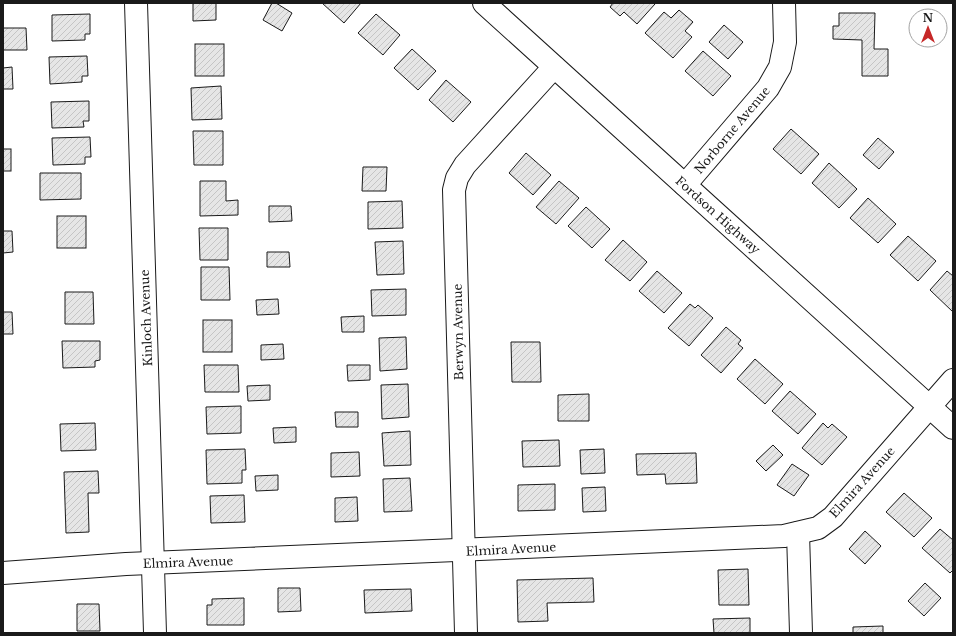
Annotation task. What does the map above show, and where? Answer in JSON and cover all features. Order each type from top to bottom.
[{"type":"street","name":"Kinloch Avenue","points":[[136,3],[155,633]]},
{"type":"street","name":"Fordson Highway","points":[[484,3],[953,428]]},
{"type":"street","name":"Norborne Avenue","points":[[685,186],[768,88],[780,66],[786,42],[784,3]]},
{"type":"street","name":"Berwyn Avenue","points":[[466,633],[454,190],[457,178],[465,165],[554,67]]},
{"type":"street","name":"Elmira Avenue","points":[[3,573],[153,563],[463,551],[784,536],[818,528],[833,517],[953,380]]},
{"type":"street","points":[[798,533],[801,633]]},
{"type":"building","points":[[193,3],[216,3],[216,20],[193,21]]},
{"type":"building","points":[[272,3],[276,3],[292,13],[282,31],[263,20]]},
{"type":"building","points":[[322,3],[361,3],[344,23]]},
{"type":"building","points":[[613,3],[655,4],[637,24],[624,12],[620,16],[610,7]]},
{"type":"building","points":[[679,10],[693,22],[685,31],[692,37],[673,58],[645,33],[664,12],[671,18]]},
{"type":"building","points":[[839,13],[875,13],[874,49],[888,49],[888,76],[862,76],[862,40],[833,39],[833,26],[839,26]]},
{"type":"building","points":[[90,14],[90,34],[85,34],[85,40],[52,41],[52,15]]},
{"type":"building","points":[[376,14],[400,35],[383,55],[358,33]]},
{"type":"building","points":[[724,25],[743,42],[728,59],[709,42]]},
{"type":"building","points":[[3,28],[26,28],[27,50],[3,50]]},
{"type":"building","points":[[195,44],[224,44],[224,76],[195,76]]},
{"type":"building","points":[[412,49],[436,71],[418,90],[394,68]]},
{"type":"building","points":[[703,51],[731,76],[713,96],[685,71]]},
{"type":"building","points":[[87,56],[88,76],[82,76],[82,82],[50,84],[49,57]]},
{"type":"building","points":[[12,67],[13,89],[3,89],[3,68]]},
{"type":"building","points":[[446,80],[471,102],[453,122],[429,100]]},
{"type":"building","points":[[221,86],[222,119],[192,120],[191,88]]},
{"type":"building","points":[[89,101],[89,121],[83,121],[84,127],[52,128],[51,102]]},
{"type":"building","points":[[791,129],[819,154],[801,174],[773,149]]},
{"type":"building","points":[[193,131],[223,131],[223,165],[194,165]]},
{"type":"building","points":[[90,137],[91,157],[85,157],[85,164],[53,165],[52,138]]},
{"type":"building","points":[[878,138],[894,152],[879,169],[863,155]]},
{"type":"building","points":[[3,149],[11,149],[11,171],[3,171]]},
{"type":"building","points":[[526,153],[551,175],[533,195],[509,173]]},
{"type":"building","points":[[829,163],[857,189],[839,208],[812,183]]},
{"type":"building","points":[[363,167],[387,167],[386,191],[362,191]]},
{"type":"building","points":[[40,173],[81,173],[81,199],[40,200]]},
{"type":"building","points":[[200,181],[226,181],[226,201],[238,200],[238,215],[200,216]]},
{"type":"building","points":[[559,181],[579,198],[556,224],[536,207]]},
{"type":"building","points":[[868,198],[896,224],[878,243],[850,218]]},
{"type":"building","points":[[402,201],[403,228],[368,229],[368,202]]},
{"type":"building","points":[[269,206],[291,206],[292,221],[269,222]]},
{"type":"building","points":[[586,207],[610,229],[592,248],[568,226]]},
{"type":"building","points":[[57,216],[86,216],[86,248],[57,248]]},
{"type":"building","points":[[199,228],[228,228],[228,260],[200,260]]},
{"type":"building","points":[[3,231],[12,231],[13,252],[3,253]]},
{"type":"building","points":[[908,236],[936,261],[918,281],[890,255]]},
{"type":"building","points":[[623,240],[647,262],[630,281],[605,260]]},
{"type":"building","points":[[403,241],[404,274],[377,275],[375,242]]},
{"type":"building","points":[[267,252],[289,252],[290,267],[267,267]]},
{"type":"building","points":[[201,267],[229,267],[230,300],[201,300]]},
{"type":"building","points":[[657,271],[682,293],[664,313],[639,291]]},
{"type":"building","points":[[947,271],[953,276],[953,312],[930,290]]},
{"type":"building","points":[[406,289],[406,315],[372,316],[371,290]]},
{"type":"building","points":[[65,292],[93,292],[94,324],[65,324]]},
{"type":"building","points":[[278,299],[279,314],[257,315],[256,300]]},
{"type":"building","points":[[690,304],[695,308],[698,305],[713,318],[689,346],[668,328]]},
{"type":"building","points":[[3,312],[12,312],[13,334],[3,334]]},
{"type":"building","points":[[364,316],[364,332],[342,332],[341,317]]},
{"type":"building","points":[[203,320],[232,320],[232,352],[203,352]]},
{"type":"building","points":[[726,327],[741,340],[738,344],[743,348],[721,373],[701,355]]},
{"type":"building","points":[[406,337],[407,369],[380,371],[379,338]]},
{"type":"building","points":[[62,341],[100,341],[100,360],[95,361],[95,367],[63,368]]},
{"type":"building","points":[[511,342],[540,342],[541,382],[512,382]]},
{"type":"building","points":[[283,344],[284,359],[261,360],[261,345]]},
{"type":"building","points":[[755,359],[783,384],[765,404],[737,379]]},
{"type":"building","points":[[204,365],[238,365],[239,392],[205,392]]},
{"type":"building","points":[[347,365],[370,365],[370,380],[348,381]]},
{"type":"building","points":[[408,384],[409,417],[382,419],[381,385]]},
{"type":"building","points":[[270,385],[270,400],[248,401],[247,386]]},
{"type":"building","points":[[790,391],[816,414],[798,434],[772,411]]},
{"type":"building","points":[[589,394],[589,421],[558,421],[558,395]]},
{"type":"building","points":[[241,406],[241,433],[207,434],[206,407]]},
{"type":"building","points":[[335,412],[358,412],[358,427],[336,427]]},
{"type":"building","points":[[95,423],[96,450],[61,451],[60,424]]},
{"type":"building","points":[[823,423],[828,428],[832,424],[847,437],[822,465],[802,448]]},
{"type":"building","points":[[296,427],[296,442],[274,443],[273,428]]},
{"type":"building","points":[[410,431],[411,465],[384,466],[382,433]]},
{"type":"building","points":[[559,440],[560,466],[523,467],[522,441]]},
{"type":"building","points":[[773,445],[783,455],[766,471],[756,461]]},
{"type":"building","points":[[245,449],[246,470],[242,470],[242,483],[207,484],[206,450]]},
{"type":"building","points":[[604,449],[605,473],[581,474],[580,450]]},
{"type":"building","points":[[359,452],[360,476],[331,477],[331,453]]},
{"type":"building","points":[[696,453],[697,483],[666,484],[665,474],[637,475],[636,454]]},
{"type":"building","points":[[792,464],[809,475],[794,496],[777,485]]},
{"type":"building","points":[[98,471],[99,493],[88,493],[89,532],[66,533],[64,472]]},
{"type":"building","points":[[278,475],[278,490],[256,491],[255,476]]},
{"type":"building","points":[[410,478],[412,511],[384,512],[383,479]]},
{"type":"building","points":[[555,484],[555,510],[518,511],[518,485]]},
{"type":"building","points":[[605,487],[606,511],[583,512],[582,488]]},
{"type":"building","points":[[904,493],[932,518],[914,537],[886,512]]},
{"type":"building","points":[[244,495],[245,522],[211,523],[210,496]]},
{"type":"building","points":[[357,497],[358,521],[335,522],[335,498]]},
{"type":"building","points":[[940,529],[953,540],[953,570],[950,573],[922,548]]},
{"type":"building","points":[[865,531],[881,546],[865,564],[849,549]]},
{"type":"building","points":[[748,569],[749,605],[719,605],[718,570]]},
{"type":"building","points":[[593,578],[594,602],[547,603],[548,621],[518,622],[517,580]]},
{"type":"building","points":[[925,583],[941,598],[924,616],[908,601]]},
{"type":"building","points":[[278,588],[300,588],[301,611],[278,612]]},
{"type":"building","points":[[411,589],[412,611],[365,613],[364,590]]},
{"type":"building","points":[[244,598],[244,625],[207,625],[207,605],[212,605],[212,599]]},
{"type":"building","points":[[77,604],[99,604],[100,631],[77,631]]},
{"type":"building","points":[[750,618],[750,633],[714,633],[713,619]]},
{"type":"building","points":[[883,626],[883,633],[853,633],[853,627]]}]
